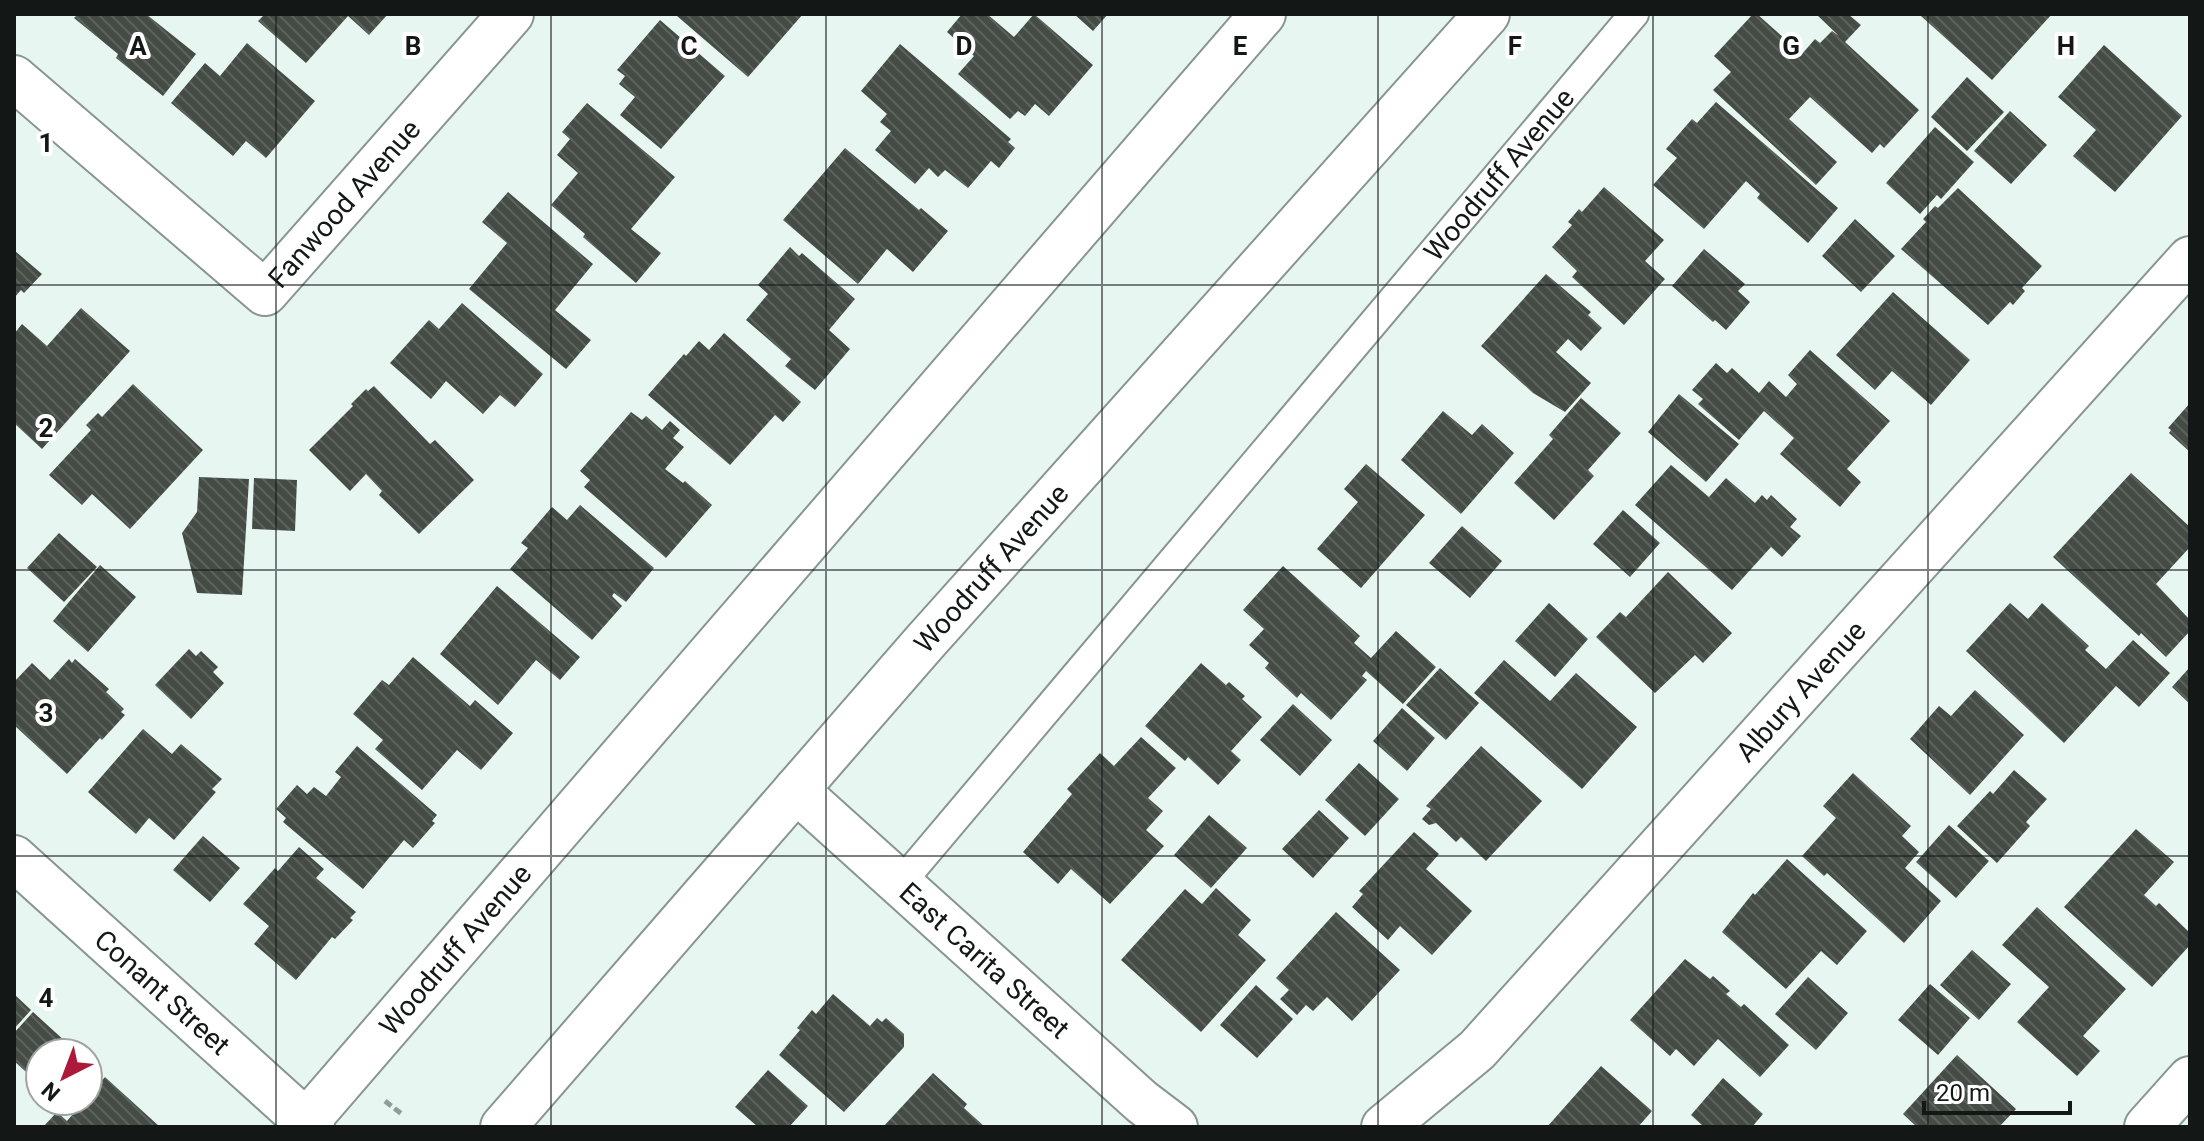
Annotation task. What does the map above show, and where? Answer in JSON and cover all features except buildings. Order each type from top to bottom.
[{"type":"street","name":"Fanwood Avenue","points":[[14,78],[265,293],[511,14]]},
{"type":"street","name":"Woodruff Avenue","points":[[309,1124],[1263,14]]},
{"type":"street","name":"Woodruff Avenue","points":[[503,1127],[934,631],[1487,14]]},
{"type":"street","name":"Albury Avenue","points":[[1393,1120],[1477,1050],[2190,259]]},
{"type":"street","name":"East Carita Street","points":[[796,790],[1142,1102],[1175,1127]]},
{"type":"street","name":"Conant Street","points":[[14,858],[309,1124]]},
{"type":"street","points":[[2147,1127],[2190,1079]]},
{"type":"lane","name":"Woodruff Avenue","points":[[899,885],[1634,14]]},
{"type":"path","points":[[381,1098],[403,1115]]},
{"type":"path","points":[[386,1113],[392,1107]]}]
